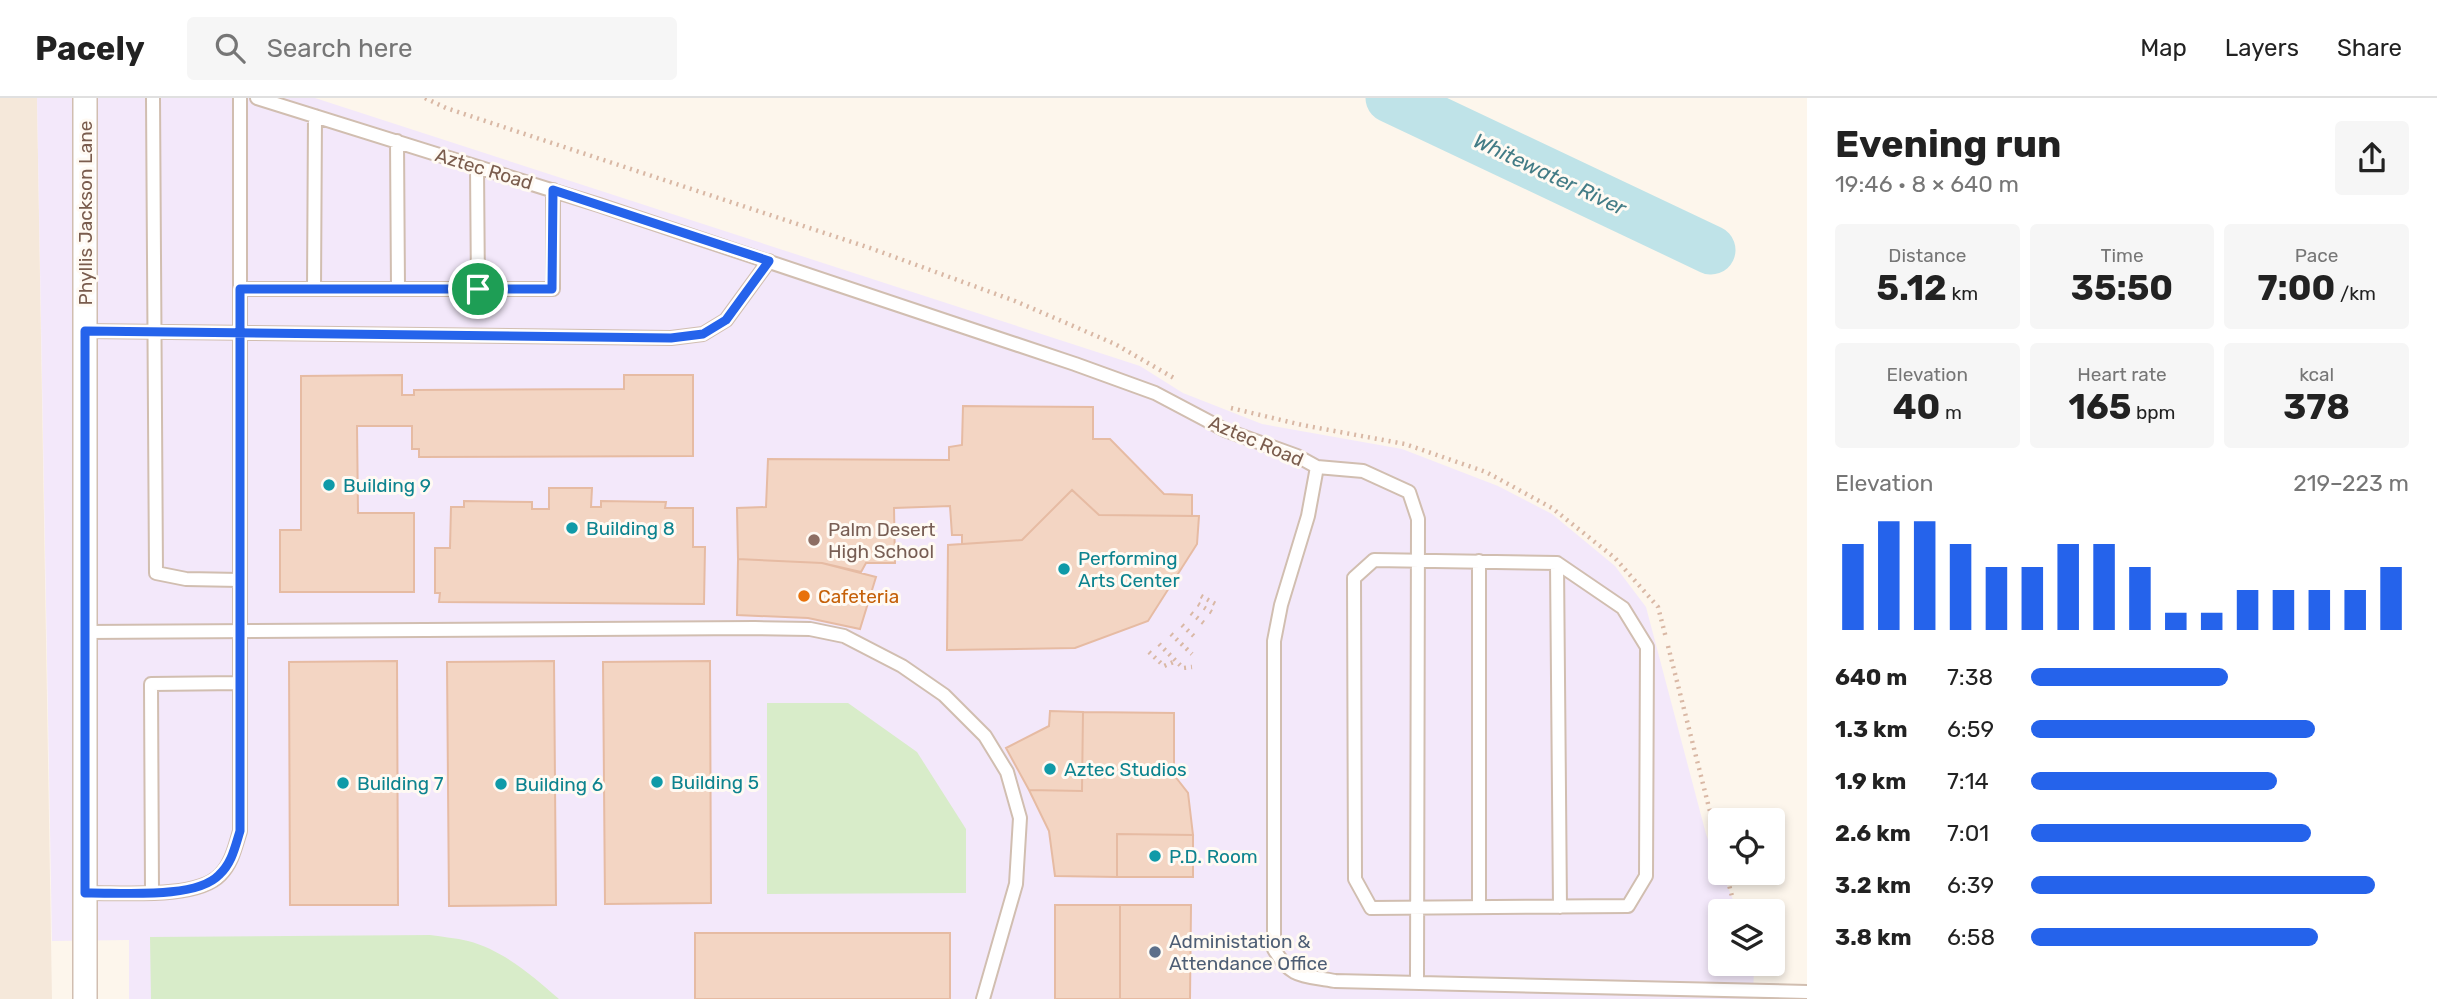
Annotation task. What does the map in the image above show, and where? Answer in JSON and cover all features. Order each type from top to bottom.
[{"type":"street","name":"Phyllis Jackson Lane","points":[[85,98],[85,999]]},
{"type":"lane","points":[[153,98],[156,573],[186,579],[240,580]]},
{"type":"lane","points":[[85,893],[176,891],[201,886],[218,877],[231,860],[240,831],[240,98]]},
{"type":"lane","name":"Aztec Road","points":[[257,98],[553,190],[1062,359],[1155,393],[1225,430],[1297,456],[1317,467],[1308,516],[1273,641],[1273,949],[1283,965],[1296,974],[1335,981],[1807,992]]},
{"type":"lane","points":[[314,289],[315,116]]},
{"type":"lane","points":[[397,141],[398,289]]},
{"type":"lane","points":[[477,167],[478,289]]},
{"type":"lane","points":[[240,289],[552,289],[553,190]]},
{"type":"lane","points":[[85,331],[671,338],[703,334],[726,320],[769,261]]},
{"type":"lane","points":[[1317,467],[1363,471],[1409,492],[1418,519],[1417,983]]},
{"type":"lane","points":[[1374,560],[1479,561],[1557,563],[1623,608],[1647,647],[1646,876],[1628,906],[1371,908],[1355,879],[1354,578],[1374,560]]},
{"type":"lane","points":[[1479,561],[1479,907]]},
{"type":"lane","points":[[1557,563],[1560,906]]},
{"type":"lane","points":[[85,632],[755,628],[810,629],[844,636],[902,666],[944,695],[985,736],[1007,772],[1020,818],[1016,884],[983,999]]},
{"type":"lane","points":[[152,892],[151,684],[240,683]]},
{"type":"path","points":[[1201,596],[1219,606]]},
{"type":"path","points":[[1198,604],[1213,613]]},
{"type":"path","points":[[1191,613],[1205,624]]},
{"type":"path","points":[[1182,625],[1197,639]]},
{"type":"path","points":[[1171,634],[1192,654]]},
{"type":"path","points":[[1159,644],[1183,668],[1192,667]]},
{"type":"path","points":[[1149,652],[1164,666],[1176,661]]},
{"type":"shaded area","points":[[0,98],[37,98],[52,999],[0,999]]},
{"type":"shaded area","name":"Palm Desert High School","points":[[37,98],[315,98],[1140,366],[1183,393],[1262,424],[1402,449],[1498,486],[1552,514],[1615,566],[1646,607],[1708,840],[1708,885],[1727,885],[1733,899],[1708,899],[1708,976],[1754,976],[1753,999],[129,999],[129,940],[52,941]]},
{"type":"green space","points":[[767,703],[848,703],[917,752],[966,829],[966,893],[767,894]]},
{"type":"green space","points":[[430,935],[481,945],[505,957],[559,999],[151,999],[150,937]]},
{"type":"building","name":"Building 9","points":[[402,375],[402,395],[414,395],[414,390],[624,389],[624,375],[693,375],[693,456],[419,457],[419,449],[412,449],[412,426],[357,426],[358,513],[414,513],[414,592],[280,592],[280,530],[301,530],[301,376]]},
{"type":"building","points":[[963,406],[1093,407],[1093,439],[1110,439],[1164,494],[1192,495],[1192,516],[1099,515],[1072,490],[1022,540],[962,544],[962,535],[952,535],[950,506],[894,508],[895,563],[866,563],[861,572],[822,563],[738,559],[737,508],[766,507],[768,459],[949,460],[949,447],[962,445]]},
{"type":"building","name":"Building 8","points":[[549,488],[592,488],[591,507],[601,507],[601,501],[666,502],[665,508],[693,508],[693,547],[705,547],[704,604],[439,602],[440,593],[435,593],[435,548],[450,548],[451,507],[464,507],[464,501],[532,502],[532,509],[549,509]]},
{"type":"building","name":"Performing Arts Center","points":[[1072,490],[1099,515],[1199,516],[1197,544],[1148,621],[1075,648],[947,650],[948,545],[1022,540]]},
{"type":"building","name":"Cafeteria","points":[[738,559],[822,563],[876,577],[860,629],[808,618],[737,615]]},
{"type":"building","name":"Building 7","points":[[397,661],[398,905],[290,905],[289,662]]},
{"type":"building","name":"Building 6","points":[[554,661],[556,905],[449,906],[447,662]]},
{"type":"building","name":"Building 5","points":[[710,661],[711,903],[605,904],[603,662]]},
{"type":"building","name":"Aztec Studios","points":[[1050,711],[1083,712],[1082,791],[1029,790],[1006,748],[1049,726]]},
{"type":"building","points":[[1083,712],[1174,713],[1174,775],[1188,793],[1193,835],[1117,834],[1117,877],[1055,876],[1049,831],[1029,790],[1082,791]]},
{"type":"building","name":"P.D. Room","points":[[1117,834],[1193,835],[1193,877],[1117,877]]},
{"type":"building","points":[[1055,905],[1120,905],[1120,999],[1055,999]]},
{"type":"building","name":"Administation & Attendance Office","points":[[1120,905],[1191,905],[1190,999],[1120,999]]},
{"type":"building","points":[[695,933],[950,933],[950,999],[695,999]]},
{"type":"waterway","name":"Whitewater River","points":[[1390,98],[1711,250]]},
{"type":"place","name":"Building 9","points":[[329,485]]},
{"type":"place","name":"Building 8","points":[[572,528]]},
{"type":"place","name":"Palm Desert High School","points":[[814,540]]},
{"type":"place","name":"Performing Arts Center","points":[[1064,569]]},
{"type":"place","name":"Cafeteria","points":[[804,596]]},
{"type":"place","name":"Aztec Studios","points":[[1050,769]]},
{"type":"place","name":"Building 5","points":[[657,782]]},
{"type":"place","name":"Building 7","points":[[343,783]]},
{"type":"place","name":"Building 6","points":[[501,784]]},
{"type":"place","name":"P.D. Room","points":[[1155,856]]},
{"type":"place","name":"Administation & Attendance Office","points":[[1155,952]]},
{"type":"route","points":[[478,289],[240,289],[240,332],[240,831],[231,860],[218,877],[201,886],[176,891],[85,893],[85,331],[240,332],[326,334],[412,334],[671,338],[703,334],[726,320],[769,261],[553,190],[552,289],[478,289]]}]
